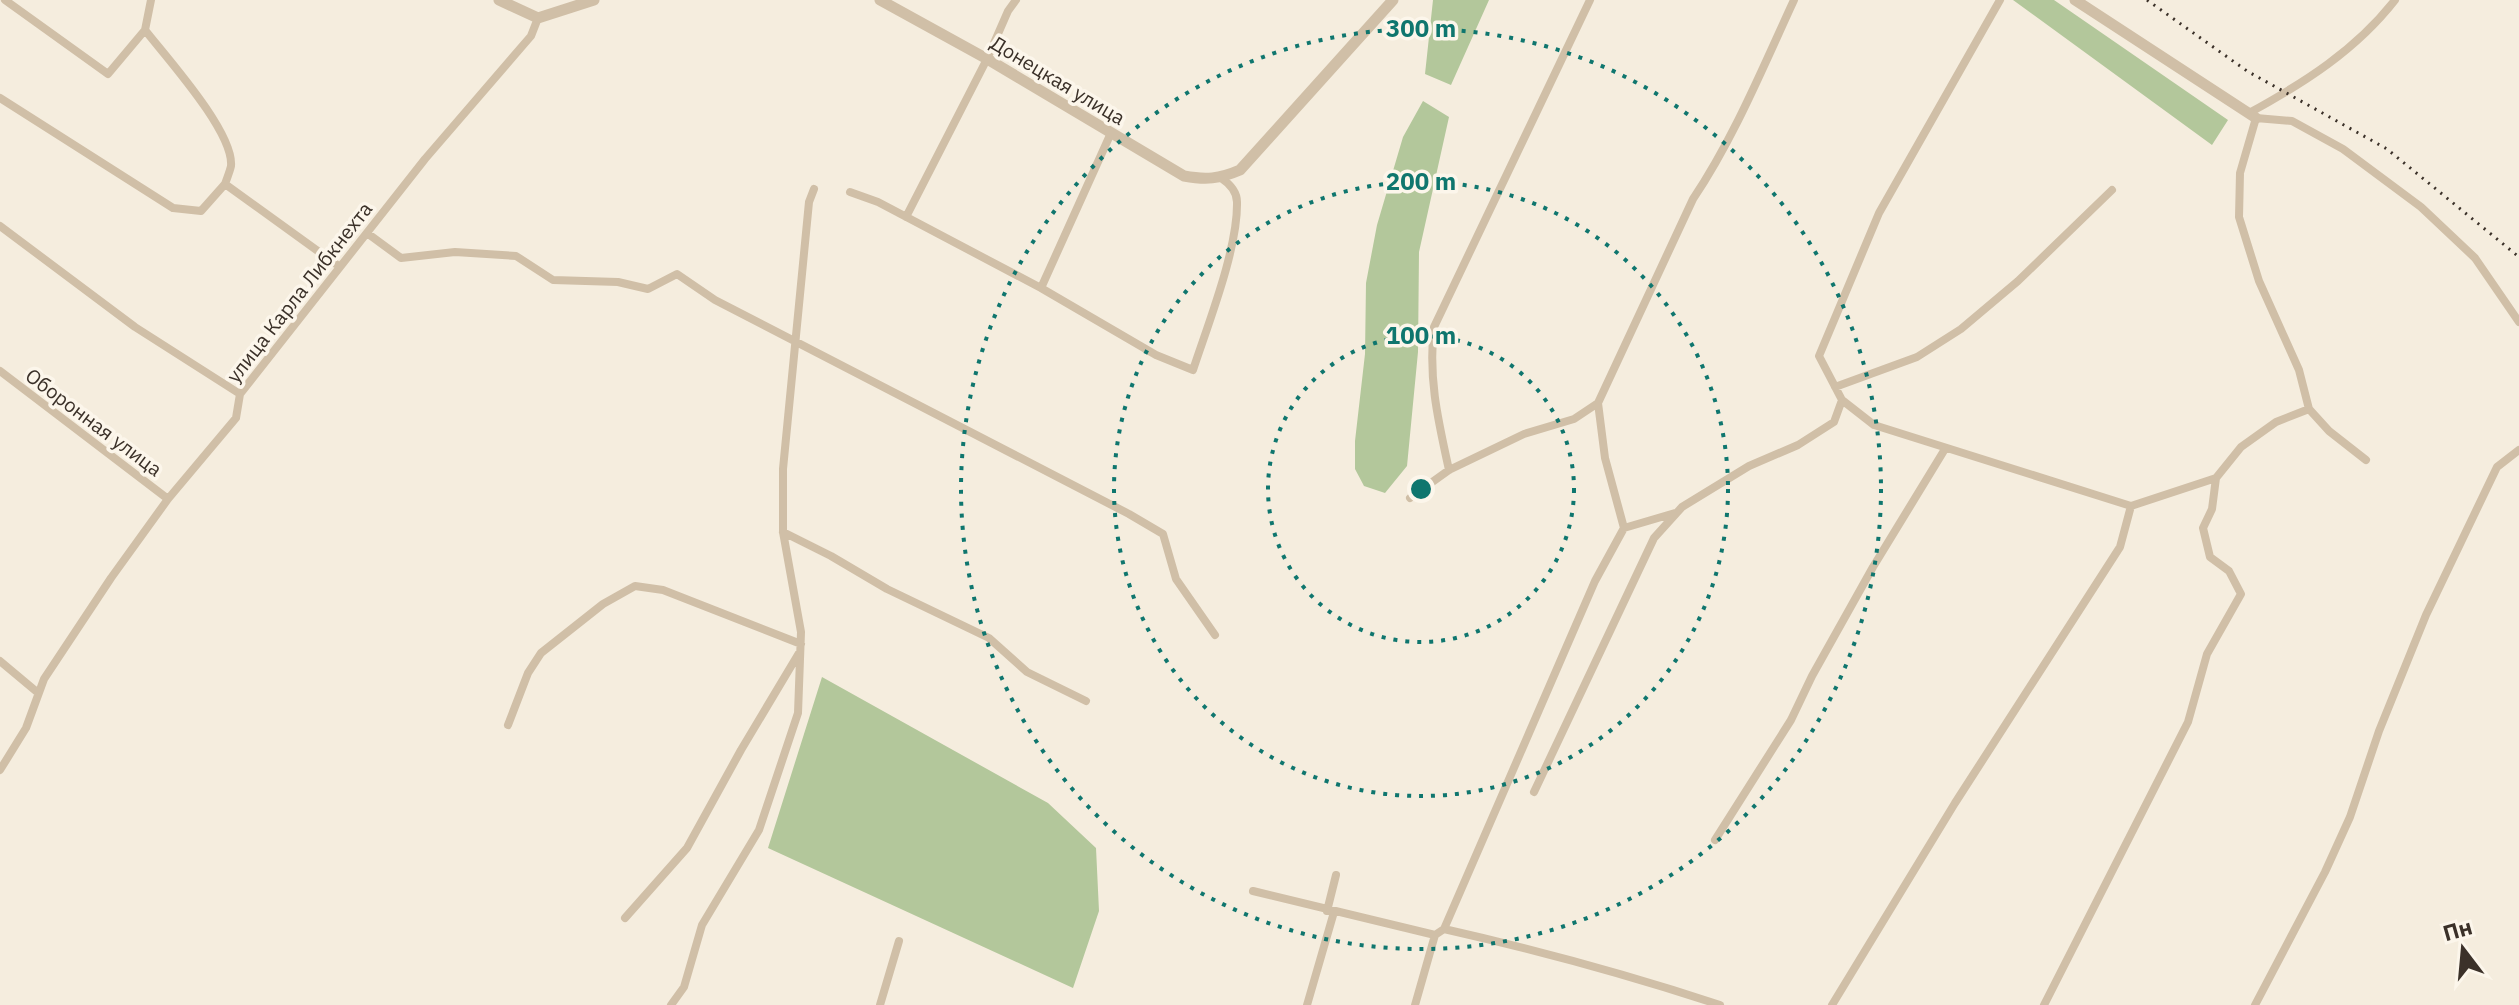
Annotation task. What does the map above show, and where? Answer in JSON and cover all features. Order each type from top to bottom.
[{"type":"street","points":[[5,0],[108,74],[145,30],[151,0]]},
{"type":"street","points":[[499,0],[538,18],[594,0]]},
{"type":"street","name":"Донецкая улица","points":[[880,0],[987,59],[1184,176],[1204,180],[1221,178]]},
{"type":"street","points":[[906,217],[1016,0]]},
{"type":"street","points":[[1221,178],[1240,170],[1393,0]]},
{"type":"street","points":[[1449,470],[1434,401],[1430,361],[1434,327],[1590,0]]},
{"type":"street","points":[[1410,498],[1449,470],[1524,434],[1574,419],[1598,403],[1693,199],[1745,105],[1794,0]]},
{"type":"street","points":[[2000,0],[1879,213],[1819,356],[1842,400],[1874,425],[1945,449],[2131,506],[2216,478]]},
{"type":"street","points":[[2075,0],[2252,116],[2292,121],[2343,149],[2421,207],[2475,258],[2519,322]]},
{"type":"street","points":[[2366,460],[2329,431],[2309,409],[2299,370],[2259,281],[2239,217],[2240,173],[2252,116],[2342,56],[2392,3],[2380,0]]},
{"type":"street","name":"улица Карла Либкнехта","points":[[0,770],[26,728],[37,692],[111,578],[168,499],[236,418],[240,394],[425,159],[531,36],[538,18]]},
{"type":"street","points":[[0,98],[173,208],[201,211],[225,184],[231,163],[219,129],[201,100],[145,30]]},
{"type":"street","points":[[1041,288],[1111,133]]},
{"type":"street","points":[[850,192],[878,202],[1041,288],[1156,355],[1193,370],[1214,307],[1232,238],[1238,200],[1232,186],[1221,178]]},
{"type":"street","points":[[225,184],[340,267]]},
{"type":"street","points":[[671,1005],[684,987],[702,925],[759,830],[798,713],[801,632],[783,532],[783,469],[809,202],[814,189]]},
{"type":"street","points":[[1835,387],[1917,357],[1961,329],[2018,281],[2112,190]]},
{"type":"street","points":[[0,226],[135,327],[240,394]]},
{"type":"street","points":[[367,233],[401,258],[455,252],[516,256],[553,280],[618,282],[648,289],[677,274],[715,300],[876,381],[1163,534],[1176,579],[1215,635]]},
{"type":"street","name":"Оборонная улица","points":[[0,371],[168,499]]},
{"type":"street","points":[[1534,792],[1654,538],[1682,507],[1749,466],[1798,445],[1834,422],[1842,400]]},
{"type":"street","points":[[1415,1005],[1435,935],[1444,929],[1595,581],[1624,528],[1605,458],[1598,403]]},
{"type":"street","points":[[2044,1005],[2188,722],[2207,654],[2241,594],[2229,571],[2210,557],[2203,528],[2212,509],[2216,478],[2241,447],[2276,422],[2309,409]]},
{"type":"street","points":[[1715,840],[1791,720],[1873,567],[1945,449]]},
{"type":"street","points":[[2255,1005],[2325,872],[2350,817],[2379,731],[2426,615],[2497,467],[2519,450]]},
{"type":"street","points":[[1832,1005],[1955,803],[2120,547],[2131,506]]},
{"type":"street","points":[[1624,528],[1676,513]]},
{"type":"street","points":[[783,532],[887,589],[989,638],[1027,672],[1086,701]]},
{"type":"street","points":[[508,725],[528,673],[541,653],[603,604],[635,586],[663,590],[801,647]]},
{"type":"street","points":[[625,918],[687,848],[801,647]]},
{"type":"street","points":[[0,661],[37,692]]},
{"type":"street","points":[[1307,1005],[1336,875]]},
{"type":"street","points":[[1253,891],[1435,935]]},
{"type":"street","points":[[1444,929],[1601,968],[1720,1005]]},
{"type":"street","points":[[880,1005],[899,941]]},
{"type":"green space","points":[[1433,0],[1489,0],[1451,85],[1425,74]]},
{"type":"green space","points":[[2013,0],[2054,0],[2228,120],[2212,145]]},
{"type":"green space","points":[[1423,101],[1449,117],[1419,252],[1418,352],[1407,466],[1385,493],[1364,486],[1355,469],[1355,441],[1365,354],[1366,283],[1377,225],[1403,137]]},
{"type":"green space","points":[[822,677],[1048,803],[1096,848],[1099,911],[1073,988],[768,848]]},
{"type":"railway","points":[[2147,0],[2247,71],[2387,149],[2519,257]]}]
